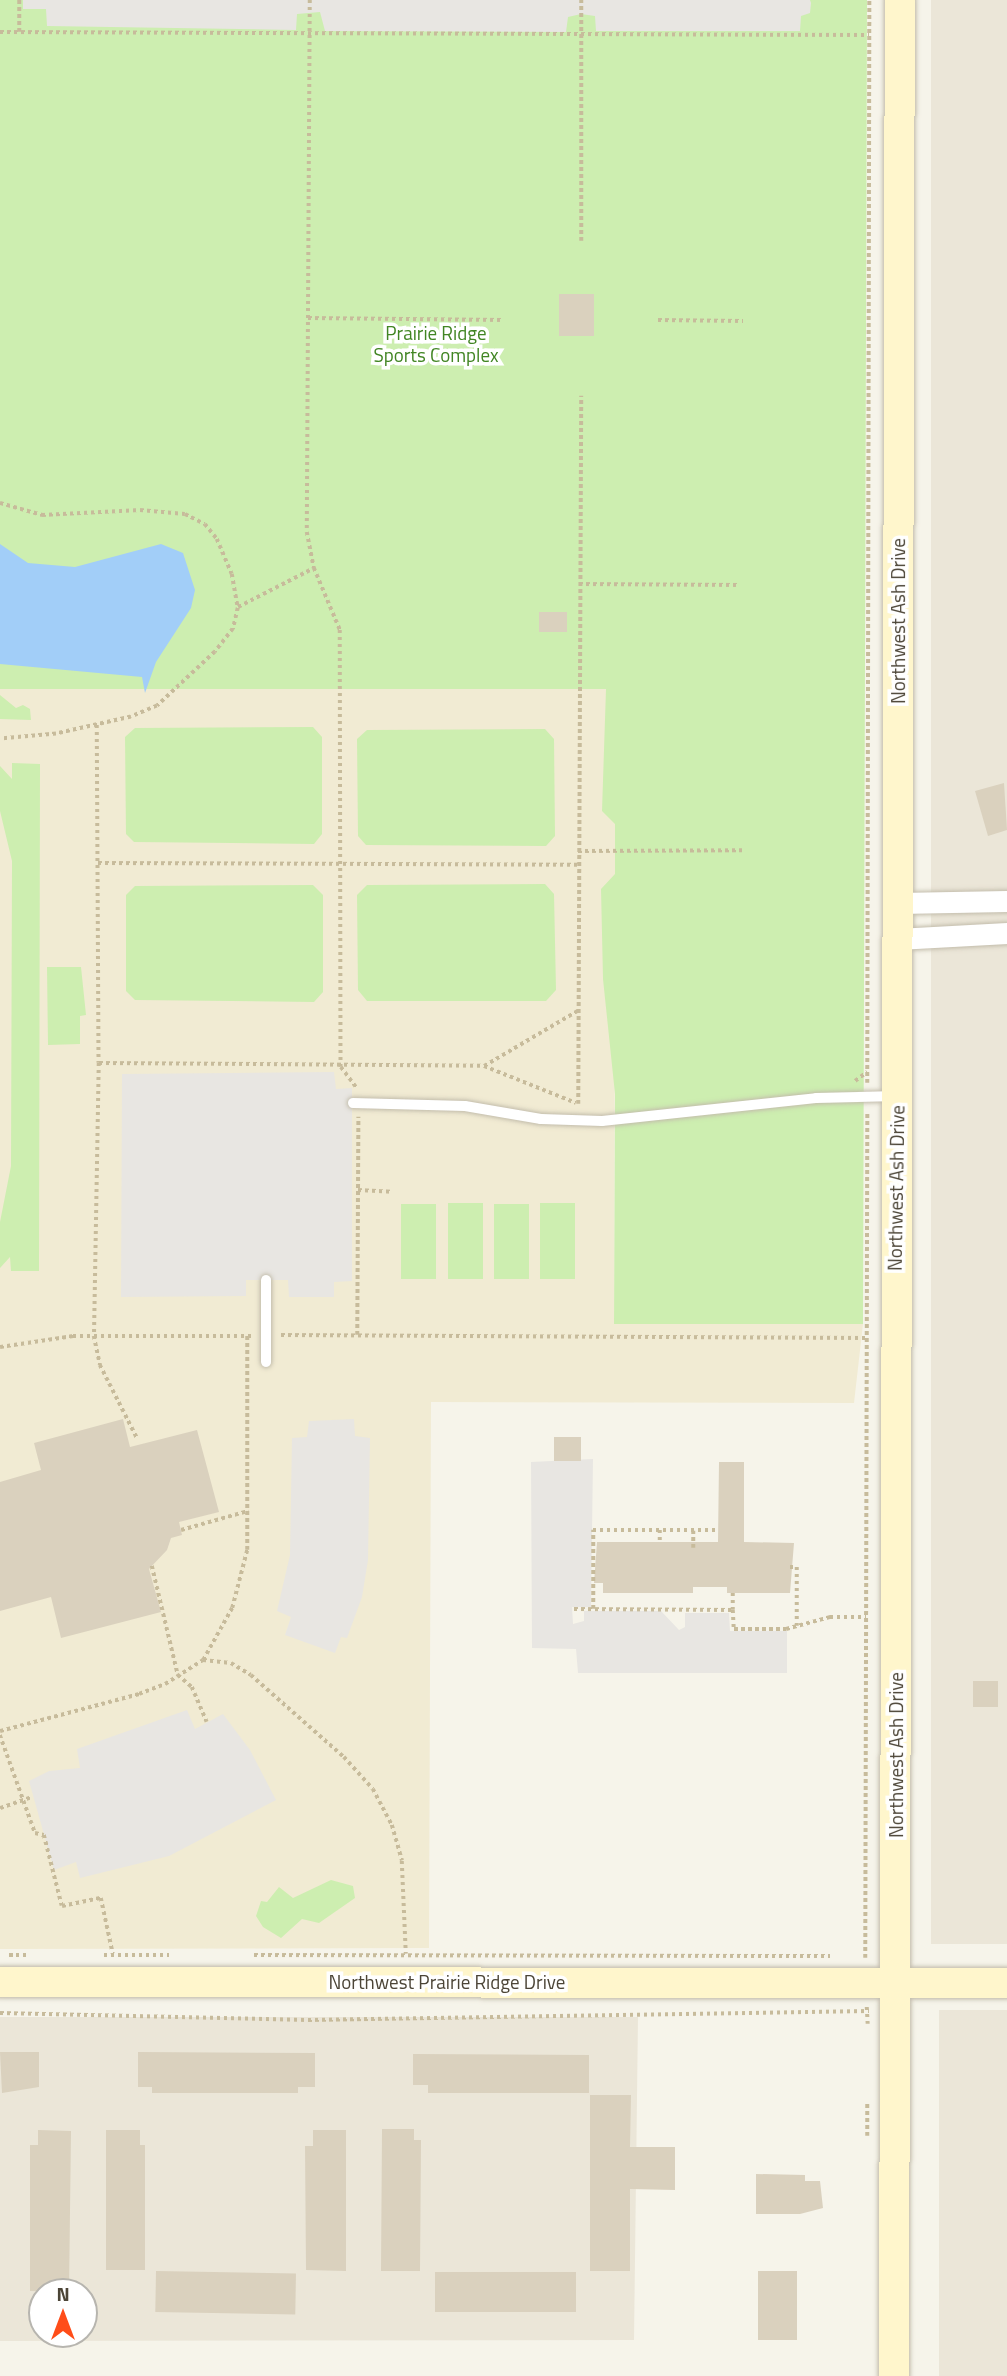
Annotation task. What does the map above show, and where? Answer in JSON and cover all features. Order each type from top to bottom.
[{"type":"street","name":"Northwest Ash Drive","points":[[894,2376],[877,1974],[897,1096],[900,0]]},
{"type":"street","points":[[898,903],[1007,901]]},
{"type":"street","points":[[897,939],[1007,933]]},
{"type":"street","name":"Northwest Prairie Ridge Drive","points":[[0,1982],[877,1974],[1007,1983]]},
{"type":"lane","points":[[356,1103],[465,1106],[541,1119],[602,1121],[816,1098],[897,1096]]},
{"type":"lane","points":[[266,1280],[266,1362]]},
{"type":"path","points":[[19,0],[19,32]]},
{"type":"path","points":[[310,0],[307,532],[314,569],[340,630],[341,1067],[357,1087],[357,1335]]},
{"type":"path","points":[[581,241],[582,0]]},
{"type":"path","points":[[0,2013],[308,2020],[877,1974],[866,1617],[869,0]]},
{"type":"path","points":[[0,32],[869,35]]},
{"type":"path","points":[[308,318],[505,320]]},
{"type":"path","points":[[658,320],[743,321]]},
{"type":"path","points":[[578,1104],[581,396]]},
{"type":"path","points":[[0,503],[42,515],[185,514],[205,524],[217,539],[232,574],[238,608],[233,629],[176,691],[148,710],[97,725],[0,739]]},
{"type":"path","points":[[238,608],[314,569]]},
{"type":"path","points":[[579,584],[740,585]]},
{"type":"path","points":[[97,725],[99,1063],[94,1336],[100,1365],[137,1438]]},
{"type":"path","points":[[578,851],[742,850]]},
{"type":"path","points":[[98,863],[578,865]]},
{"type":"path","points":[[484,1066],[579,1010]]},
{"type":"path","points":[[99,1063],[341,1067],[484,1066],[578,1104],[590,1104]]},
{"type":"path","points":[[845,1082],[854,1082],[867,1072]]},
{"type":"path","points":[[358,1190],[392,1192]]},
{"type":"path","points":[[0,1347],[43,1338],[94,1336],[867,1338]]},
{"type":"path","points":[[113,1954],[101,1898],[62,1906],[44,1835],[35,1833],[0,1733],[139,1694],[203,1660],[242,1582],[248,1511],[247,1336]]},
{"type":"path","points":[[181,1530],[248,1511]]},
{"type":"path","points":[[593,1609],[593,1530],[718,1530]]},
{"type":"path","points":[[660,1530],[660,1542]]},
{"type":"path","points":[[692,1548],[693,1531]]},
{"type":"path","points":[[152,1566],[178,1675],[191,1687],[207,1722]]},
{"type":"path","points":[[790,1567],[797,1567],[797,1626]]},
{"type":"path","points":[[733,1593],[734,1629],[797,1626],[830,1617],[866,1617]]},
{"type":"path","points":[[574,1609],[733,1610]]},
{"type":"path","points":[[203,1660],[231,1663],[251,1675],[344,1757],[373,1789],[392,1825],[402,1861],[406,1954]]},
{"type":"path","points":[[0,1808],[24,1802],[32,1797]]},
{"type":"path","points":[[243,1955],[804,1952],[839,1957]]},
{"type":"path","points":[[0,1955],[29,1955]]},
{"type":"path","points":[[93,1955],[182,1955]]},
{"type":"shaded area","points":[[23,0],[810,0],[811,3],[810,13],[801,16],[800,31],[596,31],[595,16],[581,14],[568,17],[566,32],[325,31],[320,12],[297,14],[296,30],[47,26],[46,9],[23,9]]},
{"type":"shaded area","points":[[931,0],[1007,0],[1007,1944],[931,1944]]},
{"type":"shaded area","points":[[0,689],[616,689],[614,1324],[863,1324],[854,1403],[431,1402],[429,1948],[0,1949]]},
{"type":"shaded area","points":[[334,1072],[336,1089],[352,1088],[352,1281],[334,1282],[334,1297],[289,1297],[288,1280],[246,1280],[246,1296],[121,1297],[122,1074]]},
{"type":"shaded area","points":[[354,1419],[355,1436],[370,1438],[368,1560],[362,1597],[347,1638],[341,1637],[335,1653],[285,1635],[291,1617],[277,1611],[290,1555],[292,1438],[307,1437],[309,1421]]},
{"type":"shaded area","points":[[593,1459],[591,1607],[572,1607],[573,1624],[584,1621],[584,1611],[661,1611],[679,1630],[685,1627],[685,1613],[729,1613],[730,1631],[787,1631],[787,1673],[578,1673],[576,1649],[532,1648],[531,1462]]},
{"type":"shaded area","points":[[187,1710],[195,1729],[223,1714],[250,1750],[276,1800],[169,1856],[80,1878],[76,1862],[54,1870],[29,1781],[49,1771],[80,1768],[77,1749]]},
{"type":"shaded area","points":[[939,2010],[1007,2010],[1007,2376],[939,2376]]},
{"type":"shaded area","points":[[0,2017],[638,2017],[634,2340],[98,2341],[98,2278],[28,2278],[28,2341],[0,2341]]},
{"type":"green space","name":"Prairie Ridge Sports Complex","points":[[0,0],[867,0],[863,1324],[614,1324],[615,1094],[603,979],[601,889],[615,874],[615,824],[602,811],[606,689],[0,689]]},
{"type":"green space","points":[[0,695],[16,708],[23,705],[30,709],[31,720],[0,719]]},
{"type":"green space","points":[[313,727],[322,737],[322,834],[314,844],[134,842],[126,834],[125,737],[135,728]]},
{"type":"green space","points":[[545,729],[554,739],[555,836],[546,846],[366,845],[358,836],[357,739],[367,730]]},
{"type":"green space","points":[[12,763],[40,764],[39,1271],[11,1271],[10,1257],[0,1268],[0,1222],[11,1166],[12,861],[0,811],[0,766],[12,779]]},
{"type":"green space","points":[[545,884],[554,894],[556,990],[546,1001],[367,1001],[358,990],[357,895],[367,885]]},
{"type":"green space","points":[[313,885],[323,895],[323,992],[314,1002],[135,1000],[126,991],[126,895],[135,886]]},
{"type":"green space","points":[[47,967],[81,967],[86,1015],[80,1016],[80,1044],[48,1045]]},
{"type":"green space","points":[[448,1203],[483,1203],[483,1279],[448,1279]]},
{"type":"green space","points":[[540,1203],[575,1203],[575,1279],[540,1279]]},
{"type":"green space","points":[[401,1204],[436,1204],[436,1279],[401,1279]]},
{"type":"green space","points":[[494,1204],[529,1204],[529,1279],[494,1279]]},
{"type":"green space","points":[[331,1880],[353,1886],[355,1898],[319,1923],[302,1919],[281,1938],[263,1927],[256,1916],[261,1901],[267,1902],[279,1887],[293,1898]]},
{"type":"water","points":[[0,544],[28,563],[75,567],[161,544],[183,553],[195,590],[191,608],[156,662],[145,693],[142,677],[0,664]]},
{"type":"building","points":[[559,294],[594,294],[594,336],[559,336]]},
{"type":"building","points":[[539,612],[567,612],[567,632],[539,632]]},
{"type":"building","points":[[1004,783],[1007,830],[988,836],[975,791]]},
{"type":"building","points":[[123,1419],[130,1447],[197,1430],[219,1512],[179,1522],[182,1535],[171,1538],[167,1550],[149,1569],[161,1612],[61,1638],[51,1597],[0,1611],[0,1482],[41,1470],[34,1443]]},
{"type":"building","points":[[554,1437],[581,1437],[581,1461],[554,1461]]},
{"type":"building","points":[[719,1462],[744,1462],[744,1542],[794,1543],[790,1593],[727,1593],[727,1587],[693,1587],[693,1593],[603,1593],[603,1583],[594,1583],[597,1542],[718,1542]]},
{"type":"building","points":[[973,1681],[998,1681],[998,1707],[973,1707]]},
{"type":"building","points":[[0,2052],[39,2052],[39,2087],[2,2093]]},
{"type":"building","points":[[138,2052],[315,2053],[315,2087],[298,2087],[298,2093],[152,2093],[152,2087],[138,2087]]},
{"type":"building","points":[[413,2054],[589,2055],[589,2093],[428,2093],[428,2085],[413,2085]]},
{"type":"building","points":[[590,2095],[631,2095],[630,2147],[675,2147],[675,2190],[630,2189],[630,2271],[590,2271]]},
{"type":"building","points":[[382,2129],[414,2129],[414,2140],[421,2140],[420,2271],[381,2271]]},
{"type":"building","points":[[38,2130],[71,2131],[69,2278],[30,2278],[30,2145],[38,2145]]},
{"type":"building","points":[[106,2130],[140,2130],[140,2145],[145,2145],[145,2270],[106,2270]]},
{"type":"building","points":[[313,2130],[346,2130],[346,2271],[306,2270],[305,2146],[313,2146]]},
{"type":"building","points":[[756,2174],[805,2175],[805,2181],[820,2181],[823,2208],[800,2214],[756,2214]]},
{"type":"building","points":[[156,2271],[296,2273],[295,2314],[155,2312]]},
{"type":"building","points":[[758,2271],[797,2271],[797,2340],[758,2340]]},
{"type":"building","points":[[435,2272],[576,2272],[576,2312],[435,2312]]}]
